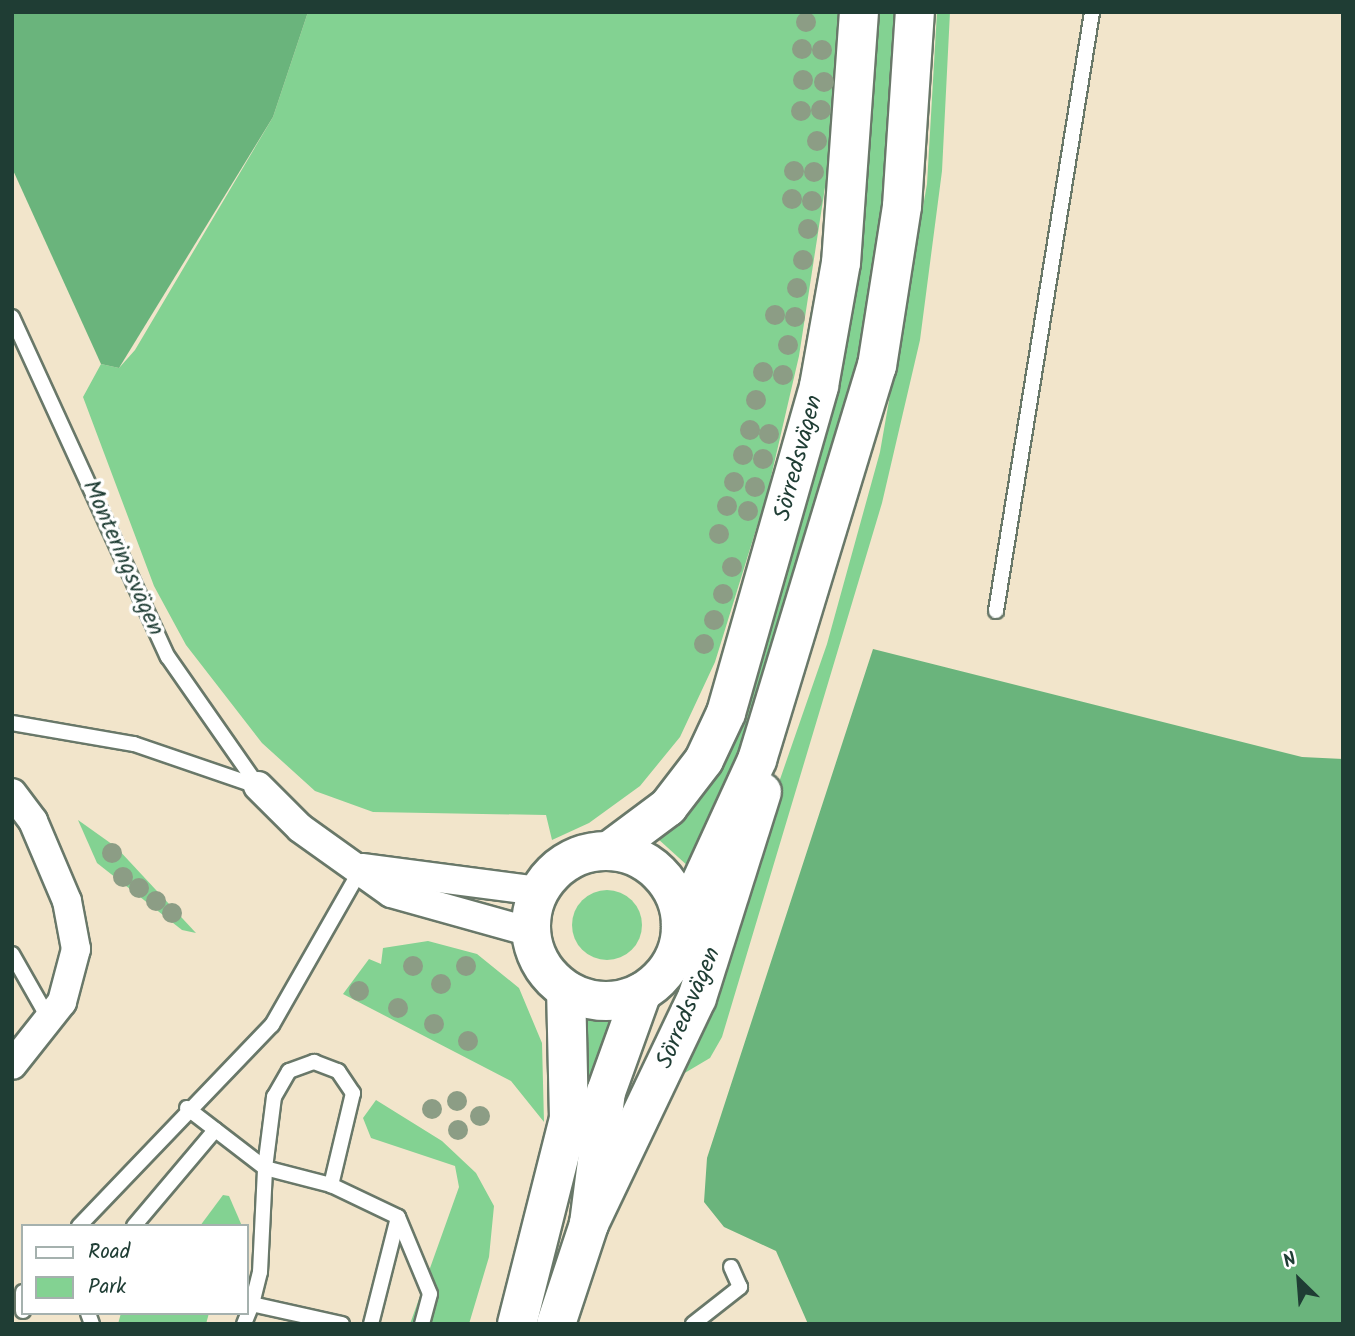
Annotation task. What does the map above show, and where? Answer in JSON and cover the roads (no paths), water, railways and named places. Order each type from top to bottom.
[{"type":"street","name":"Sörredsvägen","points":[[540,891],[574,858],[609,851],[668,807],[704,760],[726,713],[819,386],[841,263],[859,12]]},
{"type":"street","name":"Sörredsvägen","points":[[589,1224],[606,1092],[642,992],[671,964],[681,926],[757,760],[791,660],[877,366],[902,206],[915,12]]},
{"type":"street","name":"Sörredsvägen","points":[[556,1324],[589,1224],[721,934],[755,821],[791,660]]},
{"type":"street","name":"Monteringsvägen","points":[[258,786],[318,843],[362,868],[391,893],[531,932]]},
{"type":"street","points":[[12,793],[33,821],[74,923],[72,979],[50,1021],[12,1065]]},
{"type":"street","name":"Sörredsvägen","points":[[609,851],[640,859],[665,878],[681,926]]},
{"type":"street","name":"Monteringsvägen","points":[[362,868],[540,891]]},
{"type":"street","points":[[517,1324],[569,1119],[566,990],[542,965],[531,932],[540,891]]},
{"type":"street","name":"Sörredsvägen","points":[[566,990],[608,1001],[642,992]]},
{"type":"lane","points":[[996,611],[1092,12]]},
{"type":"lane","name":"Monteringsvägen","points":[[12,317],[168,657],[258,786]]},
{"type":"lane","name":"Monteringsvägen","points":[[12,723],[134,744],[258,786]]},
{"type":"lane","points":[[81,1224],[187,1108],[272,1025],[362,868]]},
{"type":"lane","points":[[12,954],[50,1021]]},
{"type":"lane","points":[[248,1314],[252,1304],[264,1226],[265,1168],[274,1097],[289,1070],[314,1062],[338,1071],[353,1093],[331,1185]]},
{"type":"lane","points":[[187,1108],[265,1168],[331,1185],[398,1217],[424,1269],[430,1294],[422,1324]]},
{"type":"lane","points":[[146,1221],[215,1130]]},
{"type":"lane","points":[[371,1324],[398,1217]]},
{"type":"lane","points":[[693,1324],[740,1287],[731,1267]]},
{"type":"lane","points":[[252,1304],[342,1324]]}]
